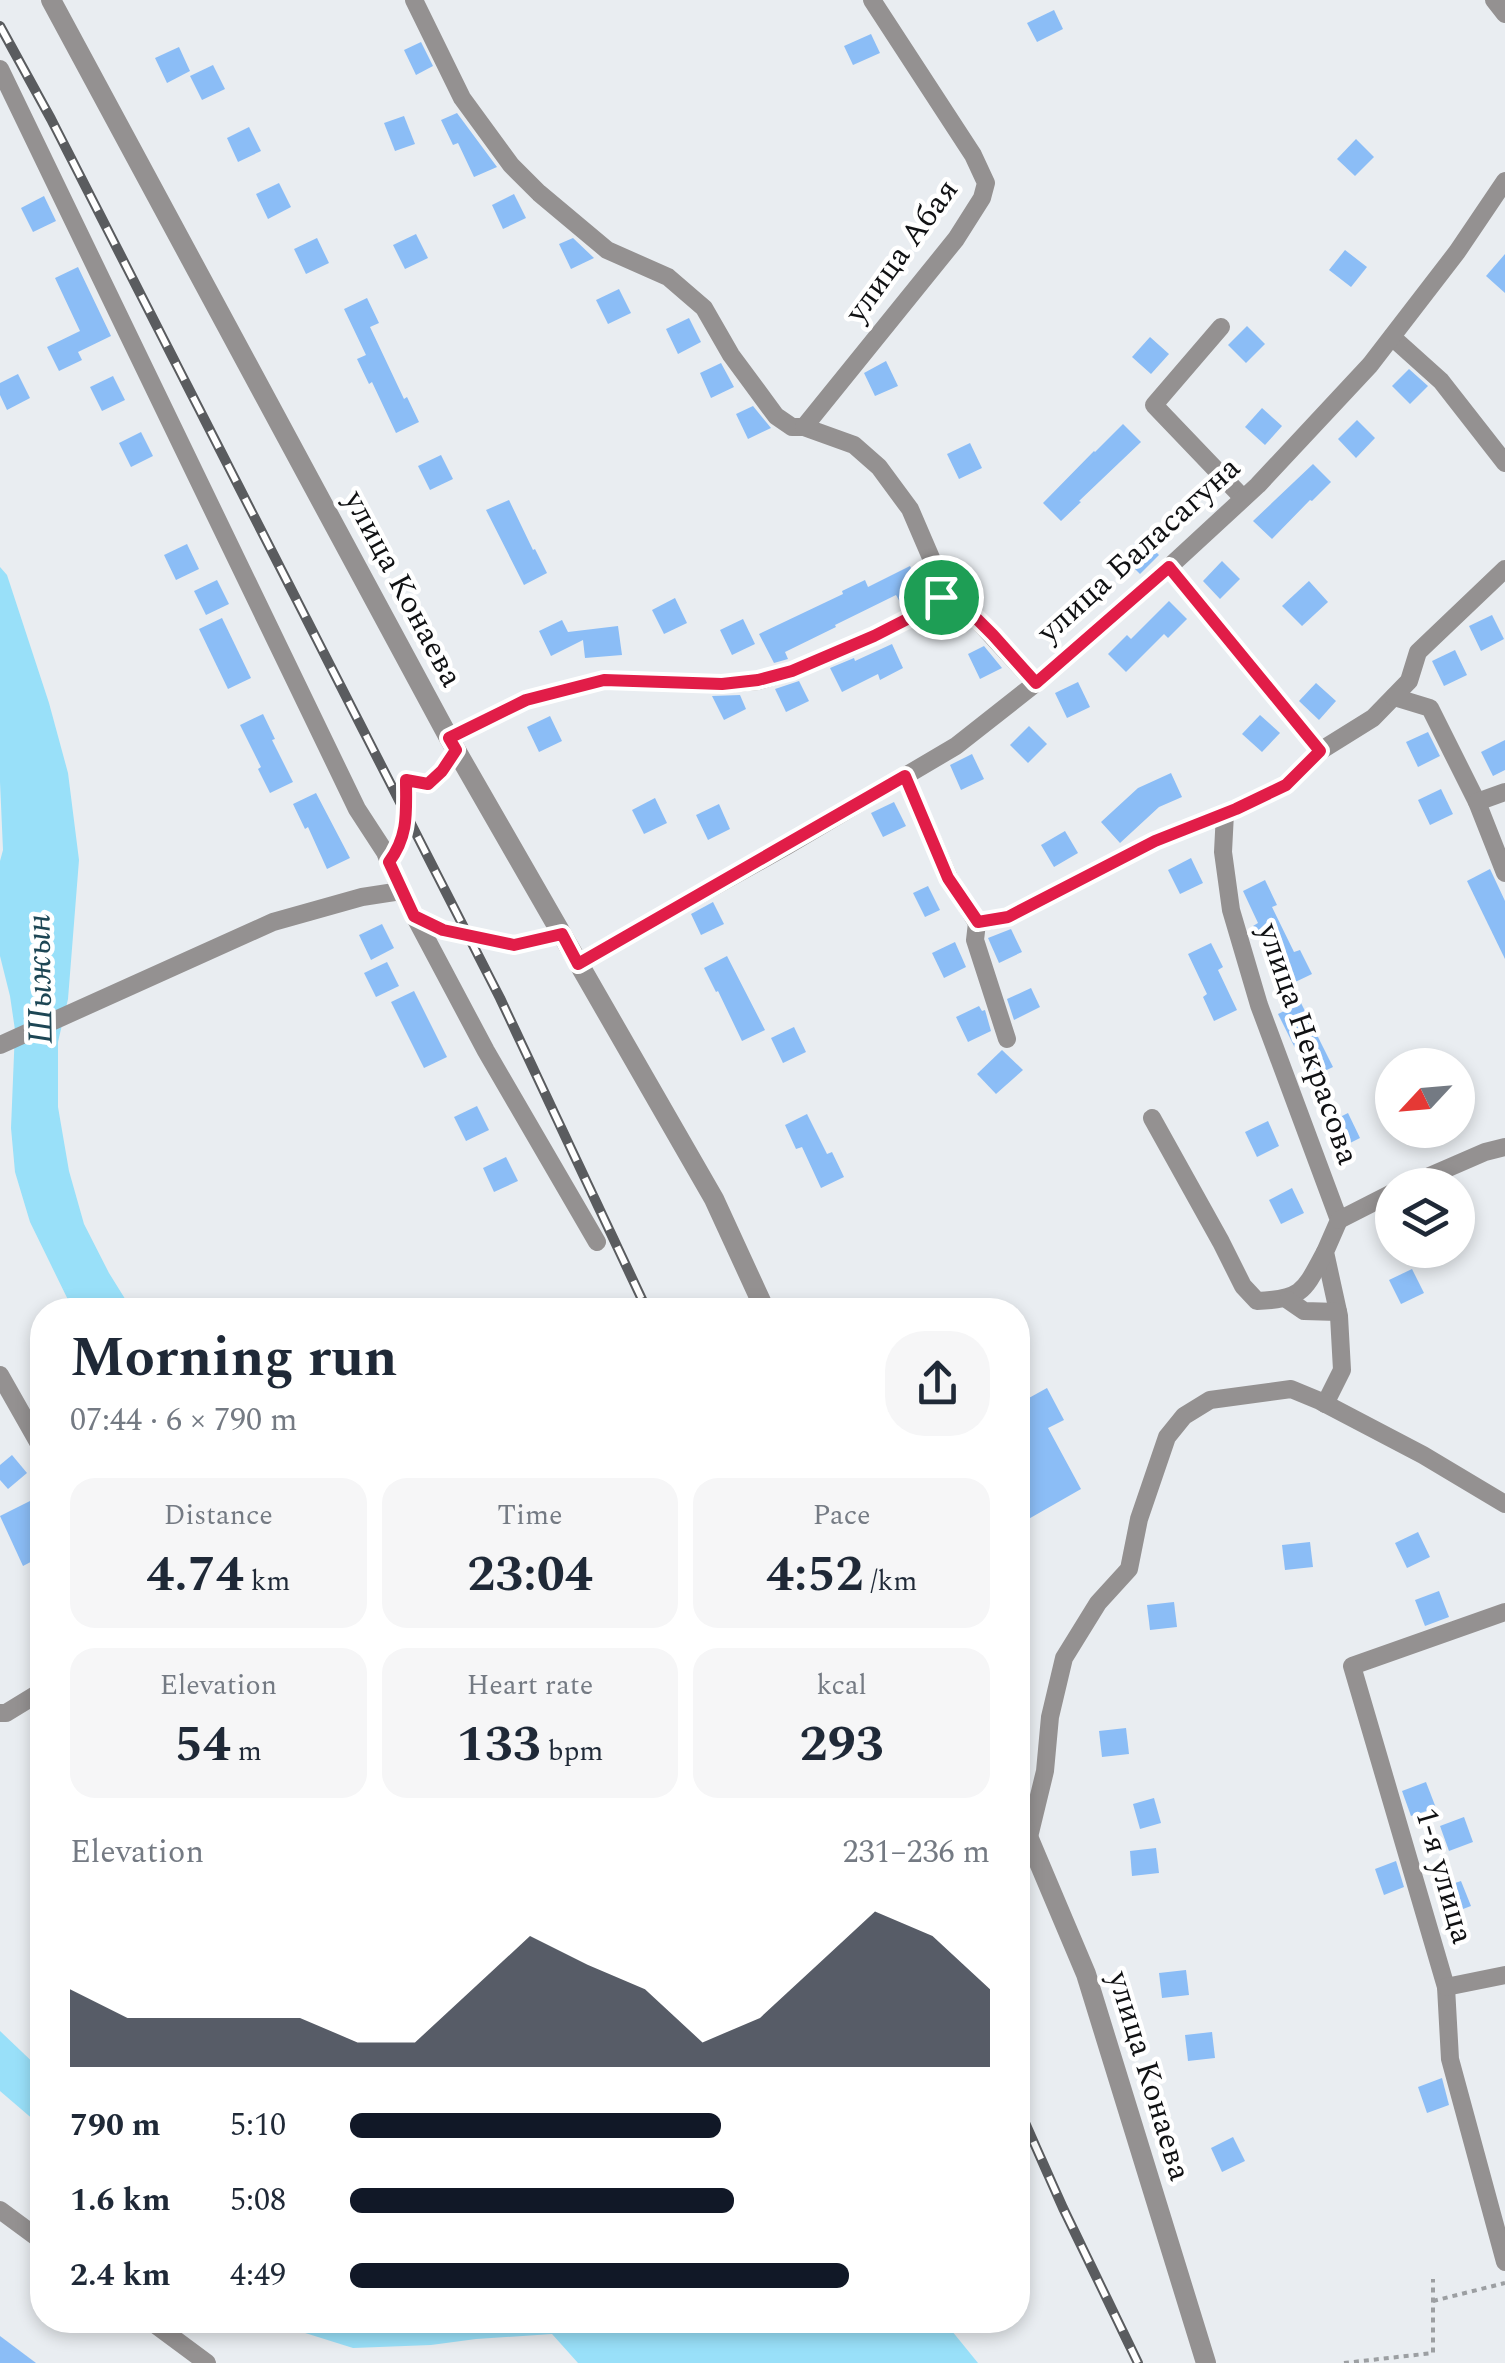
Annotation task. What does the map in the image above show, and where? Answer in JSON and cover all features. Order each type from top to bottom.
[{"type":"street","name":"улица Конаева","points":[[51,0],[453,744],[714,1199],[759,1298]]},
{"type":"street","points":[[414,0],[462,98],[510,165],[607,250],[668,277],[704,308],[731,355],[776,416],[792,427],[804,427],[854,445],[879,466],[910,509],[944,588],[941,597],[927,609],[874,636],[776,676],[722,684],[604,680],[526,700],[453,744]]},
{"type":"street","name":"улица Абая","points":[[804,427],[956,239],[982,198],[986,183],[973,156],[872,0]]},
{"type":"street","points":[[1494,0],[1505,14]]},
{"type":"street","points":[[0,68],[357,809],[389,862],[486,1050],[597,1242]]},
{"type":"street","name":"улица Баласагуна","points":[[578,964],[956,746],[1036,683],[1244,498],[1370,365],[1505,182]]},
{"type":"street","points":[[1221,326],[1154,405],[1244,498]]},
{"type":"street","points":[[1392,336],[1441,381],[1505,463]]},
{"type":"street","points":[[1169,567],[1320,751]]},
{"type":"street","points":[[978,922],[1008,917],[1155,841],[1226,814],[1286,785],[1320,751],[1373,718],[1409,681],[1418,652],[1505,569]]},
{"type":"street","points":[[941,597],[967,609],[1036,683]]},
{"type":"street","points":[[1394,697],[1430,708],[1478,802],[1505,874]]},
{"type":"street","points":[[905,776],[948,878],[978,922],[975,940],[1007,1038]]},
{"type":"street","points":[[1478,802],[1505,792]]},
{"type":"street","name":"улица Некрасова","points":[[1226,814],[1223,852],[1230,910],[1259,1006],[1339,1220]]},
{"type":"street","points":[[0,1046],[273,922],[401,890]]},
{"type":"street","points":[[1152,1118],[1243,1286],[1257,1301],[1288,1300],[1304,1310],[1338,1312]]},
{"type":"street","points":[[1448,1168],[1505,1147]]},
{"type":"street","points":[[1288,1300],[1307,1286],[1339,1220],[1375,1202]]},
{"type":"street","points":[[1324,1252],[1338,1312],[1342,1370],[1325,1404]]},
{"type":"street","points":[[0,1375],[30,1428]]},
{"type":"street","points":[[1030,1828],[1045,1770],[1050,1717],[1064,1658],[1098,1603],[1129,1569],[1139,1520],[1167,1438],[1184,1416],[1210,1400],[1292,1389],[1423,1456],[1505,1504]]},
{"type":"street","name":"1-я улица","points":[[1505,1612],[1352,1666],[1446,1987],[1450,2059],[1505,2262]]},
{"type":"street","points":[[0,1713],[30,1698]]},
{"type":"street","name":"улица Конаева","points":[[1030,1841],[1086,1974],[1206,2363]]},
{"type":"street","points":[[1446,1987],[1505,1976]]},
{"type":"street","points":[[0,2210],[30,2232]]},
{"type":"street","points":[[166,2333],[206,2363]]},
{"type":"path","points":[[389,862],[405,832],[406,780],[428,784],[442,771],[453,744]]},
{"type":"path","points":[[414,916],[443,930],[514,945],[562,934]]},
{"type":"path","points":[[1344,2363],[1433,2353],[1433,2279]]},
{"type":"path","points":[[1433,2301],[1505,2283]]},
{"type":"water","name":"Шыжын","points":[[0,567],[7,575],[68,773],[79,860],[68,999],[58,1042],[58,1107],[69,1171],[84,1224],[125,1298],[67,1298],[30,1222],[15,1172],[11,1128],[15,1030],[0,956]]},
{"type":"water","points":[[0,2031],[30,2060],[30,2117],[0,2091]]},
{"type":"water","points":[[305,2333],[954,2333],[978,2363],[578,2363],[552,2334],[353,2348]]},
{"type":"building","points":[[1054,10],[1063,29],[1037,42],[1027,23]]},
{"type":"building","points":[[871,34],[880,53],[853,65],[844,46]]},
{"type":"building","points":[[421,42],[433,66],[416,75],[404,50]]},
{"type":"building","points":[[179,47],[190,71],[167,83],[155,58]]},
{"type":"building","points":[[213,65],[225,89],[202,100],[190,76]]},
{"type":"building","points":[[457,113],[497,167],[474,177],[458,143],[453,145],[441,120]]},
{"type":"building","points":[[404,116],[415,144],[395,151],[384,123]]},
{"type":"building","points":[[249,127],[261,151],[238,162],[227,138]]},
{"type":"building","points":[[1356,139],[1374,157],[1355,176],[1337,159]]},
{"type":"building","points":[[279,183],[291,207],[268,219],[256,194]]},
{"type":"building","points":[[514,194],[526,218],[503,229],[492,205]]},
{"type":"building","points":[[44,196],[56,221],[33,232],[21,208]]},
{"type":"building","points":[[416,234],[428,258],[405,269],[393,245]]},
{"type":"building","points":[[317,238],[329,263],[306,274],[294,249]]},
{"type":"building","points":[[573,238],[594,258],[571,269],[559,244]]},
{"type":"building","points":[[1345,250],[1367,267],[1351,287],[1329,270]]},
{"type":"building","points":[[1505,254],[1505,293],[1486,276]]},
{"type":"building","points":[[78,267],[111,336],[78,352],[82,360],[59,371],[47,347],[80,331],[55,278]]},
{"type":"building","points":[[619,289],[631,313],[608,324],[596,300]]},
{"type":"building","points":[[367,298],[379,323],[370,327],[419,422],[396,433],[357,359],[366,355],[344,309]]},
{"type":"building","points":[[689,318],[701,342],[678,354],[666,329]]},
{"type":"building","points":[[1247,326],[1265,344],[1246,363],[1228,345]]},
{"type":"building","points":[[1150,337],[1169,354],[1151,374],[1132,357]]},
{"type":"building","points":[[886,361],[898,386],[875,396],[864,373]]},
{"type":"building","points":[[721,363],[734,387],[711,398],[700,373]]},
{"type":"building","points":[[1409,369],[1428,386],[1410,404],[1392,386]]},
{"type":"building","points":[[18,374],[30,398],[7,410],[0,395],[0,383]]},
{"type":"building","points":[[113,376],[125,400],[102,411],[90,387]]},
{"type":"building","points":[[753,406],[771,428],[748,439],[736,414]]},
{"type":"building","points":[[1262,408],[1282,426],[1265,445],[1245,427]]},
{"type":"building","points":[[1357,420],[1375,438],[1356,458],[1338,439]]},
{"type":"building","points":[[1123,424],[1141,442],[1061,521],[1043,503]]},
{"type":"building","points":[[141,432],[153,456],[131,467],[119,443]]},
{"type":"building","points":[[970,443],[982,468],[959,479],[947,454]]},
{"type":"building","points":[[441,455],[453,479],[430,490],[418,466]]},
{"type":"building","points":[[1313,464],[1331,482],[1272,539],[1253,521]]},
{"type":"building","points":[[509,500],[547,573],[524,585],[486,510]]},
{"type":"building","points":[[1141,537],[1159,555],[1140,574],[1122,556]]},
{"type":"building","points":[[187,544],[199,569],[176,580],[164,555]]},
{"type":"building","points":[[1222,561],[1240,579],[1220,599],[1203,581]]},
{"type":"building","points":[[910,566],[922,591],[900,602],[896,595],[785,652],[788,659],[774,663],[759,634],[865,580],[868,587]]},
{"type":"building","points":[[217,580],[229,604],[206,615],[194,591]]},
{"type":"building","points":[[1309,581],[1328,602],[1302,626],[1282,606]]},
{"type":"building","points":[[675,598],[687,623],[664,634],[652,610]]},
{"type":"building","points":[[1169,601],[1187,619],[1168,638],[1164,634],[1126,672],[1108,654],[1127,635],[1131,639]]},
{"type":"building","points":[[1492,615],[1504,639],[1481,651],[1469,626]]},
{"type":"building","points":[[222,618],[251,678],[228,689],[199,629]]},
{"type":"building","points":[[743,619],[755,644],[732,655],[720,630]]},
{"type":"building","points":[[562,620],[568,632],[618,626],[622,655],[585,658],[583,640],[551,656],[539,631]]},
{"type":"building","points":[[892,644],[903,668],[880,680],[878,674],[842,692],[830,668]]},
{"type":"building","points":[[984,646],[1002,668],[980,679],[968,654]]},
{"type":"building","points":[[1455,650],[1467,675],[1444,686],[1432,661]]},
{"type":"building","points":[[799,681],[809,701],[786,712],[775,689]]},
{"type":"building","points":[[1078,682],[1090,707],[1067,718],[1055,693]]},
{"type":"building","points":[[1316,683],[1336,701],[1319,720],[1299,701]]},
{"type":"building","points":[[740,695],[746,709],[724,720],[712,696]]},
{"type":"building","points":[[263,714],[293,782],[270,793],[240,725]]},
{"type":"building","points":[[1260,715],[1280,733],[1262,752],[1242,734]]},
{"type":"building","points":[[550,716],[562,741],[539,752],[527,727]]},
{"type":"building","points":[[1029,726],[1047,744],[1028,763],[1010,745]]},
{"type":"building","points":[[1428,732],[1440,756],[1418,767],[1406,742]]},
{"type":"building","points":[[1505,740],[1505,770],[1493,776],[1481,752]]},
{"type":"building","points":[[972,754],[984,779],[961,790],[950,765]]},
{"type":"building","points":[[1171,773],[1182,797],[1159,807],[1120,843],[1101,822],[1138,788]]},
{"type":"building","points":[[1441,789],[1453,814],[1430,825],[1418,800]]},
{"type":"building","points":[[316,793],[350,858],[327,869],[293,804]]},
{"type":"building","points":[[655,798],[667,823],[644,834],[632,810]]},
{"type":"building","points":[[894,802],[906,826],[883,837],[871,813]]},
{"type":"building","points":[[719,804],[730,829],[708,840],[696,815]]},
{"type":"building","points":[[1065,831],[1078,853],[1054,867],[1041,845]]},
{"type":"building","points":[[1191,858],[1203,883],[1180,894],[1168,870]]},
{"type":"building","points":[[1490,869],[1505,901],[1505,959],[1467,881]]},
{"type":"building","points":[[1265,880],[1277,905],[1272,907],[1294,952],[1300,950],[1312,974],[1289,985],[1270,948],[1265,950],[1253,926],[1258,923],[1243,891]]},
{"type":"building","points":[[928,886],[940,910],[925,917],[913,893]]},
{"type":"building","points":[[713,902],[724,924],[701,935],[691,914]]},
{"type":"building","points":[[382,924],[394,948],[371,960],[359,935]]},
{"type":"building","points":[[1011,929],[1022,952],[999,963],[988,938]]},
{"type":"building","points":[[955,942],[966,967],[944,978],[932,953]]},
{"type":"building","points":[[1211,943],[1223,967],[1218,970],[1237,1010],[1214,1021],[1203,997],[1207,994],[1188,954]]},
{"type":"building","points":[[727,956],[765,1030],[742,1041],[704,968]]},
{"type":"building","points":[[387,962],[399,986],[376,997],[364,973]]},
{"type":"building","points":[[1031,988],[1040,1007],[1014,1020],[1007,999]]},
{"type":"building","points":[[414,991],[447,1057],[424,1068],[391,1002]]},
{"type":"building","points":[[1301,1003],[1333,1067],[1310,1078],[1278,1014]]},
{"type":"building","points":[[979,1006],[985,1010],[991,1031],[968,1042],[956,1017]]},
{"type":"building","points":[[794,1027],[806,1052],[783,1063],[771,1038]]},
{"type":"building","points":[[1002,1050],[1023,1070],[996,1094],[977,1074]]},
{"type":"building","points":[[477,1106],[489,1130],[466,1141],[454,1117]]},
{"type":"building","points":[[1348,1113],[1360,1138],[1338,1149],[1326,1124]]},
{"type":"building","points":[[807,1114],[827,1154],[832,1152],[844,1177],[821,1188],[802,1147],[796,1149],[785,1125]]},
{"type":"building","points":[[1268,1121],[1279,1146],[1257,1157],[1245,1132]]},
{"type":"building","points":[[506,1157],[518,1181],[494,1192],[483,1168]]},
{"type":"building","points":[[1292,1188],[1304,1213],[1281,1224],[1269,1200]]},
{"type":"building","points":[[1412,1269],[1424,1293],[1401,1304],[1389,1280]]},
{"type":"building","points":[[1047,1388],[1064,1420],[1048,1428],[1081,1489],[1030,1518],[1030,1397]]},
{"type":"building","points":[[12,1455],[27,1473],[8,1489],[0,1480],[0,1465]]},
{"type":"building","points":[[30,1501],[30,1562],[23,1566],[0,1516]]},
{"type":"building","points":[[1418,1532],[1430,1557],[1407,1568],[1395,1543]]},
{"type":"building","points":[[1310,1542],[1313,1567],[1285,1570],[1282,1545]]},
{"type":"building","points":[[1439,1591],[1449,1617],[1425,1626],[1415,1600]]},
{"type":"building","points":[[1174,1602],[1177,1627],[1150,1630],[1147,1605]]},
{"type":"building","points":[[1126,1728],[1129,1754],[1102,1757],[1099,1731]]},
{"type":"building","points":[[1426,1782],[1436,1808],[1411,1816],[1402,1791]]},
{"type":"building","points":[[1154,1798],[1161,1823],[1140,1829],[1133,1804]]},
{"type":"building","points":[[1464,1817],[1473,1842],[1449,1851],[1440,1826]]},
{"type":"building","points":[[1156,1848],[1159,1873],[1132,1876],[1130,1851]]},
{"type":"building","points":[[1396,1861],[1404,1887],[1384,1895],[1375,1869]]},
{"type":"building","points":[[1461,1881],[1471,1906],[1447,1915],[1437,1889]]},
{"type":"building","points":[[1186,1970],[1189,1995],[1162,1998],[1159,1973]]},
{"type":"building","points":[[1212,2032],[1215,2058],[1188,2061],[1185,2035]]},
{"type":"building","points":[[1442,2078],[1449,2105],[1427,2113],[1418,2087]]},
{"type":"building","points":[[1233,2137],[1245,2161],[1222,2172],[1211,2148]]},
{"type":"building","points":[[0,2336],[36,2363],[0,2363]]},
{"type":"railway","points":[[0,26],[500,998],[641,1298]]},
{"type":"railway","points":[[1030,2134],[1138,2363]]},
{"type":"route","points":[[1169,567],[1320,751],[1286,785],[1155,841],[1008,917],[978,922],[948,878],[905,776],[578,964],[562,934],[514,945],[443,930],[414,916],[389,862],[405,832],[406,780],[428,784],[442,771],[456,750],[449,738],[526,700],[604,680],[722,684],[792,671],[874,636],[927,609],[941,597],[967,609],[1036,683],[1169,567]]}]
